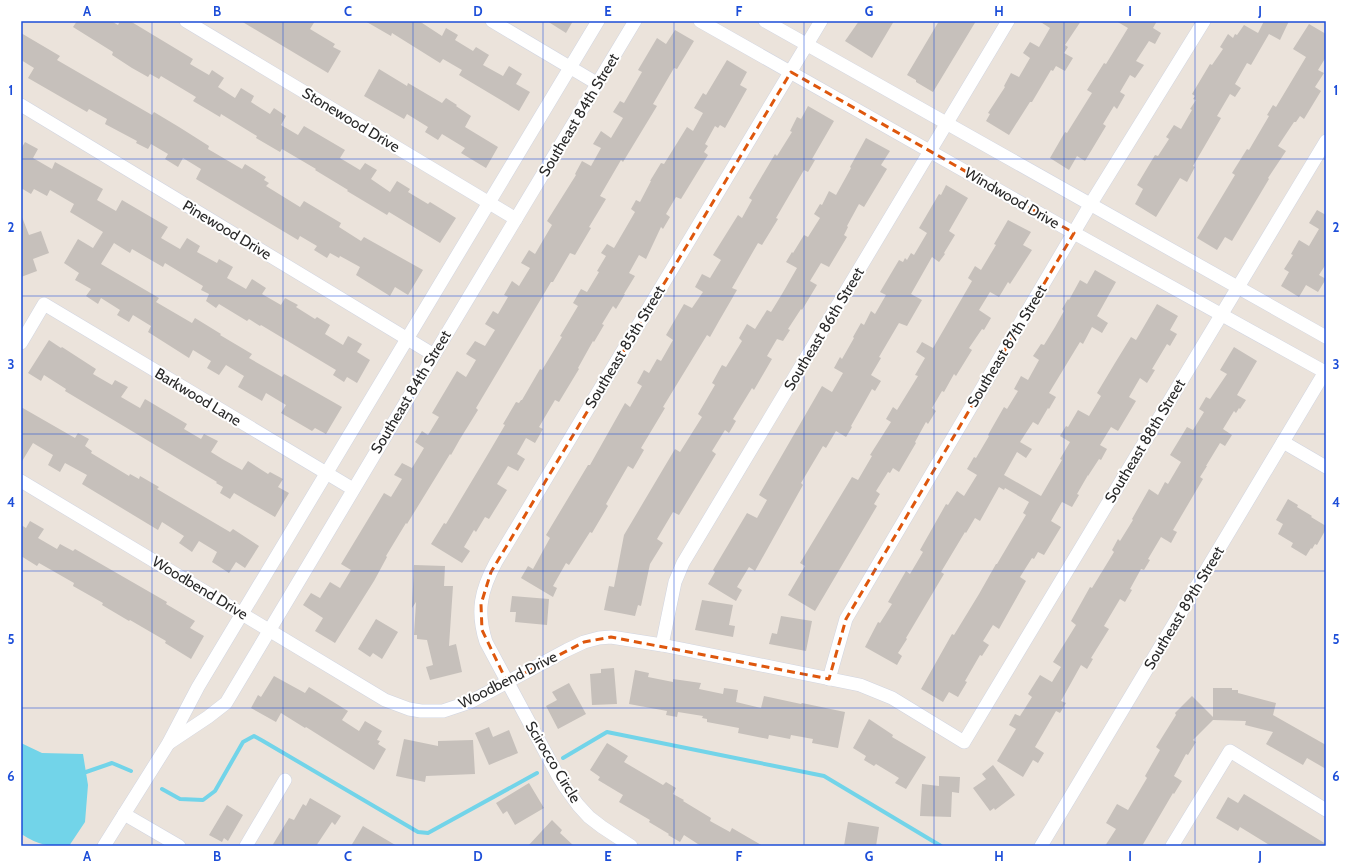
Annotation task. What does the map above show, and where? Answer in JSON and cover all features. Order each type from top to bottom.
[{"type":"street","name":"Stonewood Drive","points":[[186,21],[516,219]]},
{"type":"street","points":[[492,21],[598,84]]},
{"type":"street","name":"Southeast 84th Street","points":[[104,846],[168,744],[198,687],[598,21]]},
{"type":"street","name":"Southeast 84th Street","points":[[168,744],[226,703],[635,21]]},
{"type":"street","name":"Windwood Drive","points":[[700,21],[1074,233],[1326,371]]},
{"type":"street","points":[[765,21],[1326,337]]},
{"type":"street","name":"Southeast 85th Street","points":[[507,682],[486,642],[482,630],[481,604],[483,592],[491,572],[820,21]]},
{"type":"street","name":"Southeast 86th Street","points":[[662,645],[675,582],[683,563],[1008,21]]},
{"type":"street","name":"Southeast 87th Street","points":[[829,679],[846,619],[1090,205],[1204,21]]},
{"type":"street","name":"Pinewood Drive","points":[[21,105],[434,355]]},
{"type":"street","name":"Southeast 88th Street","points":[[964,742],[1326,141]]},
{"type":"street","name":"Barkwood Lane","points":[[21,343],[44,304],[353,489]]},
{"type":"street","name":"Southeast 89th Street","points":[[1046,844],[1326,371]]},
{"type":"street","points":[[1283,442],[1326,468]]},
{"type":"street","name":"Woodbend Drive","points":[[21,481],[385,700],[409,709],[421,711],[443,711],[470,702],[584,642],[599,638],[611,637],[662,645],[860,685],[880,692],[964,742]]},
{"type":"street","name":"Scirocco Circle","points":[[507,682],[556,774],[578,805],[602,828],[631,846]]},
{"type":"street","points":[[1172,846],[1230,751],[1326,810]]},
{"type":"street","points":[[246,846],[285,780]]},
{"type":"street","points":[[124,814],[179,846]]},
{"type":"highlighted area","points":[[791,72],[1074,233],[846,619],[829,679],[611,637],[584,642],[507,682],[482,630],[481,604],[491,572]]},
{"type":"water","points":[[21,743],[42,753],[83,754],[88,785],[85,822],[69,846],[44,844],[34,841],[21,834]]},
{"type":"building","points":[[77,21],[111,21],[118,25],[120,21],[130,21],[193,59],[190,64],[209,75],[212,70],[224,78],[218,87],[235,98],[241,88],[254,96],[251,102],[270,114],[274,108],[286,116],[281,125],[298,135],[304,126],[345,150],[340,158],[360,170],[365,163],[377,170],[371,179],[390,192],[397,181],[410,189],[408,192],[428,204],[430,202],[456,218],[440,243],[389,212],[387,215],[282,149],[280,152],[256,138],[257,136],[221,114],[220,117],[193,101],[196,97],[161,76],[159,79],[150,74],[148,77],[132,68],[112,55],[113,52],[73,27]]},
{"type":"building","points":[[241,21],[315,21],[310,29],[335,44],[333,47],[341,51],[328,73]]},
{"type":"building","points":[[365,21],[419,21],[442,36],[446,28],[458,35],[455,40],[473,51],[476,47],[489,55],[483,65],[503,76],[509,66],[522,74],[516,84],[530,92],[519,111],[459,75],[462,70],[443,59],[440,63],[392,33],[391,36]]},
{"type":"building","points":[[547,21],[573,21],[566,33]]},
{"type":"building","points":[[859,21],[894,21],[872,58],[845,41]]},
{"type":"building","points":[[939,21],[976,21],[933,92],[907,75]]},
{"type":"building","points":[[1039,21],[1081,21],[1065,45],[1068,47],[1064,53],[1073,58],[1065,71],[1056,66],[1053,71],[1051,70],[1032,102],[1030,102],[1009,135],[986,121],[990,114],[988,113],[1005,87],[1004,86],[1011,73],[1019,77],[1030,58],[1023,53],[1030,42],[1039,47],[1050,28]]},
{"type":"building","points":[[1116,21],[1157,21],[1153,28],[1161,33],[1155,44],[1149,41],[1136,61],[1144,65],[1135,78],[1130,75],[1120,92],[1125,95],[1117,109],[1114,106],[1103,124],[1106,126],[1085,161],[1077,156],[1069,170],[1050,158],[1065,132],[1067,133],[1092,93],[1087,90],[1104,63],[1106,64],[1128,28]]},
{"type":"building","points":[[1264,21],[1289,21],[1280,40],[1269,34],[1251,65],[1247,63],[1235,84],[1241,88],[1235,97],[1230,94],[1217,116],[1221,118],[1193,166],[1195,167],[1187,182],[1180,178],[1156,217],[1135,204],[1143,189],[1137,185],[1155,155],[1158,156],[1169,139],[1166,137],[1174,125],[1181,129],[1196,100],[1193,99],[1195,96],[1192,94],[1210,64],[1212,65],[1223,49],[1220,47],[1228,34],[1233,38],[1244,25],[1258,33]]},
{"type":"building","points":[[1309,24],[1326,34],[1326,57],[1318,70],[1324,73],[1315,87],[1321,91],[1304,119],[1300,116],[1296,122],[1294,122],[1278,146],[1286,151],[1268,178],[1269,179],[1232,241],[1225,237],[1217,250],[1197,238],[1235,175],[1232,173],[1247,149],[1249,150],[1269,116],[1267,115],[1273,105],[1276,107],[1306,57],[1293,49]]},
{"type":"building","points":[[675,30],[694,41],[677,69],[674,68],[653,104],[657,106],[623,162],[621,160],[600,196],[606,199],[589,227],[591,228],[575,255],[570,253],[553,282],[551,282],[476,408],[478,410],[407,524],[406,523],[386,556],[387,557],[374,581],[335,643],[315,631],[323,618],[303,605],[311,593],[320,598],[330,582],[340,588],[351,570],[341,564],[384,493],[391,497],[402,479],[394,475],[402,463],[412,468],[424,448],[415,442],[422,431],[428,435],[439,417],[432,413],[457,371],[466,377],[476,360],[466,354],[475,341],[485,346],[495,330],[485,324],[493,311],[498,314],[508,297],[504,295],[512,281],[519,286],[530,268],[521,263],[529,250],[535,254],[552,225],[547,221],[576,175],[575,174],[582,161],[591,166],[601,148],[593,144],[601,131],[611,138],[623,118],[613,112],[620,101],[624,103],[642,72],[638,70],[657,38],[666,44]]},
{"type":"building","points":[[21,33],[60,56],[57,60],[152,115],[154,112],[209,146],[208,149],[242,169],[245,164],[266,177],[264,180],[269,183],[266,186],[300,207],[304,201],[341,223],[339,227],[361,241],[364,237],[423,270],[408,295],[395,287],[390,296],[356,275],[360,267],[340,256],[339,258],[330,253],[327,258],[314,250],[317,246],[300,236],[298,240],[196,179],[201,169],[183,158],[178,167],[165,159],[168,154],[151,144],[148,149],[136,143],[137,141],[105,124],[107,119],[89,109],[87,112],[28,78],[34,68],[21,60]]},
{"type":"building","points":[[727,60],[747,72],[740,85],[747,89],[725,128],[720,125],[718,128],[715,126],[705,144],[708,146],[704,152],[708,155],[681,199],[676,197],[666,214],[670,217],[663,229],[661,227],[646,259],[639,255],[629,273],[635,276],[616,309],[613,306],[602,324],[604,325],[594,342],[593,341],[578,368],[579,369],[559,402],[555,400],[539,427],[543,429],[535,443],[526,438],[517,454],[525,459],[518,471],[508,466],[497,484],[507,490],[489,519],[485,517],[476,532],[474,530],[464,547],[470,551],[462,563],[431,544],[444,523],[446,524],[488,454],[505,425],[503,424],[516,402],[519,403],[522,400],[540,369],[542,370],[562,337],[560,336],[578,306],[573,303],[581,289],[587,292],[599,272],[597,271],[606,256],[601,253],[607,244],[614,248],[635,212],[631,209],[636,200],[640,202],[661,163],[664,164],[687,127],[693,131],[703,113],[694,108],[703,93],[706,95]]},
{"type":"building","points":[[379,69],[407,86],[408,83],[442,103],[446,98],[471,116],[465,127],[498,147],[486,168],[461,153],[465,148],[442,134],[438,140],[425,132],[428,127],[407,114],[404,119],[364,96]]},
{"type":"building","points":[[808,106],[834,121],[812,159],[815,160],[808,172],[804,170],[776,218],[778,219],[762,245],[758,243],[732,288],[737,290],[710,337],[707,335],[663,407],[665,408],[641,448],[644,450],[633,469],[628,466],[606,504],[608,506],[592,533],[590,532],[569,565],[566,563],[553,586],[557,588],[553,597],[521,578],[528,566],[533,569],[550,538],[546,535],[588,465],[590,465],[625,403],[630,407],[642,386],[637,383],[644,370],[649,373],[657,359],[661,361],[673,340],[666,335],[684,304],[692,308],[703,292],[695,287],[702,274],[710,278],[721,260],[713,255],[738,215],[742,218],[752,200],[749,198],[775,154],[777,156],[792,132],[790,131],[797,117],[801,119]]},
{"type":"building","points":[[866,138],[890,151],[881,165],[887,169],[864,207],[859,204],[847,226],[848,227],[844,235],[847,237],[829,267],[821,263],[810,281],[817,285],[802,310],[801,309],[788,329],[790,330],[783,341],[777,339],[767,356],[772,359],[754,390],[752,388],[733,419],[736,421],[729,433],[725,430],[712,451],[716,454],[679,515],[673,512],[657,539],[663,543],[650,564],[641,606],[638,605],[635,616],[604,610],[609,586],[614,587],[624,535],[675,449],[680,452],[702,417],[698,414],[715,385],[712,383],[722,365],[726,367],[742,341],[739,338],[747,324],[755,329],[767,310],[771,312],[782,294],[797,268],[786,262],[804,235],[808,237],[820,218],[814,214],[820,204],[822,205],[829,191],[836,195]]},
{"type":"building","points":[[25,142],[38,149],[33,158],[52,169],[55,162],[103,189],[97,200],[116,211],[122,200],[168,227],[161,238],[180,249],[187,238],[200,246],[197,252],[217,263],[219,259],[233,267],[227,278],[246,289],[252,279],[266,288],[262,294],[281,305],[285,298],[298,305],[296,307],[315,319],[317,317],[330,325],[325,334],[343,345],[348,336],[362,344],[357,352],[370,360],[357,383],[347,377],[344,382],[333,375],[336,370],[261,325],[260,326],[249,319],[247,321],[219,304],[216,308],[206,301],[209,294],[201,290],[203,286],[165,263],[163,267],[132,249],[130,253],[114,243],[101,264],[159,298],[156,302],[192,323],[195,318],[221,334],[220,335],[252,354],[249,358],[282,377],[284,374],[342,407],[326,434],[315,428],[312,431],[281,413],[286,405],[266,393],[262,401],[238,387],[244,376],[226,365],[219,375],[207,368],[211,361],[193,350],[189,358],[148,332],[151,326],[133,315],[129,322],[117,315],[120,310],[101,298],[98,304],[86,296],[91,289],[75,280],[79,273],[64,263],[78,239],[93,248],[103,232],[70,212],[74,204],[50,190],[47,196],[34,189],[31,194],[21,188],[21,149]]},
{"type":"building","points":[[946,185],[968,198],[949,231],[955,235],[939,262],[932,257],[911,294],[922,300],[907,326],[899,323],[879,357],[881,358],[871,375],[881,381],[875,391],[872,389],[846,437],[836,431],[826,448],[823,446],[801,483],[803,485],[755,571],[749,567],[737,587],[742,590],[736,601],[708,584],[715,572],[713,570],[747,513],[757,518],[767,500],[759,495],[822,386],[832,392],[843,373],[834,368],[840,357],[842,359],[861,323],[864,325],[871,311],[875,314],[886,295],[880,292],[899,260],[903,262],[905,258],[907,260],[911,253],[914,255],[927,233],[919,228]]},
{"type":"building","points":[[1317,210],[1326,215],[1326,264],[1319,275],[1326,279],[1318,292],[1306,285],[1299,297],[1281,286],[1289,272],[1284,269],[1293,255],[1291,254],[1299,240],[1309,246],[1319,229],[1309,223]]},
{"type":"building","points":[[22,217],[29,235],[41,231],[49,253],[33,259],[37,271],[21,277]]},
{"type":"building","points":[[1008,220],[1031,232],[1023,245],[1032,250],[1010,284],[1008,282],[999,297],[990,292],[979,310],[991,318],[984,330],[982,329],[969,348],[972,350],[956,376],[954,374],[944,392],[942,391],[932,408],[936,411],[928,424],[926,422],[899,472],[893,468],[890,473],[888,472],[876,491],[880,494],[874,504],[877,506],[815,611],[788,595],[805,566],[800,563],[852,477],[858,480],[872,456],[870,455],[891,422],[886,419],[893,407],[897,410],[918,376],[915,375],[925,358],[916,352],[922,342],[933,348],[972,281],[968,278],[975,266],[981,270],[996,245],[994,244]]},
{"type":"building","points":[[1095,270],[1116,282],[1097,316],[1108,323],[1102,333],[1092,327],[1083,344],[1080,342],[1049,393],[1056,397],[1049,409],[1048,408],[1038,425],[1033,422],[1020,442],[1032,449],[1026,458],[1017,452],[1004,475],[1041,496],[1062,460],[1060,459],[1070,442],[1060,436],[1066,426],[1068,427],[1078,410],[1089,416],[1101,396],[1097,393],[1115,363],[1131,337],[1136,340],[1157,304],[1178,316],[1170,330],[1177,334],[1170,346],[1167,344],[1152,369],[1155,370],[1147,383],[1140,378],[1129,397],[1136,401],[1118,431],[1111,427],[1100,445],[1107,449],[1101,460],[1099,459],[1088,475],[1077,494],[1079,495],[1072,507],[1062,502],[1051,521],[1061,527],[1044,555],[1038,552],[1034,559],[1032,558],[1020,577],[1026,581],[999,629],[993,625],[983,641],[989,645],[982,656],[980,655],[965,681],[967,682],[958,697],[949,692],[943,702],[921,689],[952,634],[954,635],[1026,515],[1023,513],[1029,502],[1005,488],[1004,490],[999,487],[980,521],[975,518],[941,572],[944,574],[898,653],[902,656],[897,665],[865,647],[878,622],[880,623],[892,604],[888,602],[906,571],[910,574],[923,552],[920,550],[946,504],[948,505],[957,491],[964,496],[977,475],[967,469],[974,457],[976,458],[1004,407],[1007,409],[1018,391],[1014,389],[1021,376],[1028,380],[1039,360],[1033,356],[1041,344],[1044,345],[1064,311],[1062,309],[1068,299],[1069,300],[1080,280],[1087,284]]},
{"type":"building","points":[[49,340],[96,369],[93,374],[112,385],[115,380],[128,387],[121,397],[140,408],[145,399],[187,424],[184,429],[201,439],[204,434],[218,441],[211,452],[224,460],[242,470],[248,461],[268,474],[270,472],[283,479],[278,487],[289,493],[275,517],[234,493],[230,499],[220,493],[223,487],[216,483],[217,482],[65,391],[66,389],[44,375],[41,381],[28,373]]},
{"type":"building","points":[[1234,347],[1257,361],[1237,395],[1246,400],[1236,413],[1234,411],[1223,429],[1232,435],[1225,446],[1220,443],[1206,466],[1200,477],[1203,479],[1173,530],[1177,532],[1171,543],[1161,537],[1148,559],[1150,560],[1144,570],[1141,569],[1125,602],[1120,599],[1104,626],[1109,629],[1091,658],[1093,659],[1087,669],[1081,665],[1061,701],[1066,703],[1060,713],[1056,711],[1035,747],[1044,753],[1038,763],[1033,760],[1023,777],[997,761],[1016,729],[1009,725],[1015,714],[1020,716],[1032,697],[1028,694],[1040,675],[1052,682],[1061,667],[1053,662],[1076,625],[1071,621],[1090,587],[1092,588],[1114,552],[1112,550],[1118,539],[1120,541],[1133,520],[1132,519],[1149,489],[1158,495],[1165,482],[1168,484],[1181,462],[1170,455],[1187,427],[1193,430],[1204,412],[1199,409],[1206,397],[1210,399],[1227,374],[1220,370]]},
{"type":"building","points":[[21,407],[75,438],[78,433],[89,439],[85,446],[92,451],[91,453],[129,476],[130,474],[139,479],[140,476],[159,487],[157,489],[230,532],[233,529],[259,546],[245,568],[236,562],[229,573],[212,562],[217,552],[199,541],[192,552],[179,543],[184,536],[162,522],[158,530],[82,484],[87,475],[65,463],[60,472],[48,465],[53,455],[33,443],[21,463]]},
{"type":"building","points":[[1288,499],[1298,505],[1297,507],[1312,516],[1311,517],[1326,526],[1326,529],[1317,545],[1315,544],[1312,549],[1311,548],[1306,556],[1291,547],[1293,543],[1278,534],[1283,524],[1276,520]]},
{"type":"building","points":[[30,521],[44,529],[38,538],[57,549],[60,544],[73,551],[75,549],[167,602],[166,604],[195,621],[190,628],[204,636],[191,659],[165,643],[166,641],[102,605],[103,603],[73,586],[74,583],[39,563],[37,566],[21,556],[21,525],[26,528]]},
{"type":"building","points":[[414,565],[445,566],[444,586],[453,586],[449,646],[456,644],[462,672],[430,680],[426,667],[433,665],[427,640],[417,639],[417,635],[414,635],[416,602],[412,608]]},
{"type":"building","points":[[512,596],[549,599],[547,625],[515,622],[516,612],[510,612]]},
{"type":"building","points":[[702,600],[733,605],[729,625],[735,626],[733,637],[695,630]]},
{"type":"building","points":[[781,616],[812,621],[806,651],[769,644],[772,633],[777,634]]},
{"type":"building","points":[[376,619],[398,632],[382,659],[373,653],[370,657],[358,649]]},
{"type":"building","points":[[614,668],[617,704],[592,705],[590,674],[601,673],[601,669]]},
{"type":"building","points":[[635,670],[649,673],[648,677],[673,682],[673,679],[701,683],[699,689],[723,694],[724,688],[738,690],[736,702],[761,708],[764,696],[845,712],[838,748],[812,743],[813,739],[791,735],[790,739],[769,735],[768,739],[738,733],[739,728],[707,722],[707,719],[702,718],[703,716],[678,712],[677,717],[666,715],[667,711],[629,704]]},
{"type":"building","points":[[274,676],[305,693],[309,687],[348,711],[342,720],[359,731],[365,721],[382,731],[377,740],[380,741],[378,744],[386,749],[374,770],[281,713],[276,722],[251,708],[258,695],[261,697]]},
{"type":"building","points":[[569,683],[586,714],[558,729],[546,706],[557,700],[552,692]]},
{"type":"building","points":[[1213,688],[1232,688],[1232,690],[1238,690],[1238,693],[1276,703],[1273,715],[1326,745],[1326,769],[1307,758],[1303,765],[1266,744],[1273,732],[1245,725],[1246,721],[1213,720],[1193,740],[1196,742],[1188,755],[1186,754],[1174,776],[1182,781],[1174,794],[1173,793],[1142,846],[1105,846],[1116,829],[1106,823],[1117,804],[1128,810],[1147,778],[1145,776],[1160,750],[1156,747],[1176,715],[1175,713],[1192,696],[1213,717]]},
{"type":"building","points":[[869,719],[893,735],[892,737],[926,757],[906,789],[895,783],[899,778],[876,764],[874,766],[864,760],[866,756],[853,748]]},
{"type":"building","points":[[489,727],[493,737],[509,730],[518,753],[489,765],[475,733]]},
{"type":"building","points":[[404,739],[438,746],[438,741],[473,740],[475,774],[426,776],[425,782],[396,776]]},
{"type":"building","points":[[607,743],[628,756],[624,762],[663,785],[666,782],[676,788],[673,794],[711,818],[710,821],[730,832],[732,828],[763,846],[701,846],[684,835],[680,842],[668,835],[669,834],[649,822],[650,820],[619,802],[623,795],[598,780],[600,777],[590,770]]},
{"type":"building","points":[[993,765],[1015,795],[995,810],[994,808],[990,811],[973,788],[986,779],[982,774]]},
{"type":"building","points":[[939,776],[960,777],[959,793],[952,792],[951,817],[920,816],[922,784],[939,786]]},
{"type":"building","points":[[529,783],[544,808],[515,825],[507,811],[503,814],[496,803]]},
{"type":"building","points":[[1244,794],[1326,844],[1326,846],[1271,846],[1240,827],[1238,831],[1216,818],[1228,797],[1238,803]]},
{"type":"building","points":[[310,798],[341,816],[335,825],[332,822],[316,846],[272,846],[289,818],[294,820],[303,804],[306,806]]},
{"type":"building","points":[[227,805],[243,815],[228,841],[224,838],[222,842],[209,835]]},
{"type":"building","points":[[552,820],[562,830],[560,833],[574,846],[528,846]]},
{"type":"building","points":[[848,822],[879,827],[876,846],[844,846]]},
{"type":"building","points":[[363,826],[397,846],[351,846]]},
{"type":"waterway","points":[[563,758],[607,732],[824,776],[941,846]]},
{"type":"waterway","points":[[162,789],[180,799],[203,800],[215,791],[243,742],[254,736],[418,832],[428,833],[537,773]]},
{"type":"waterway","points":[[86,772],[112,763],[131,771]]}]
